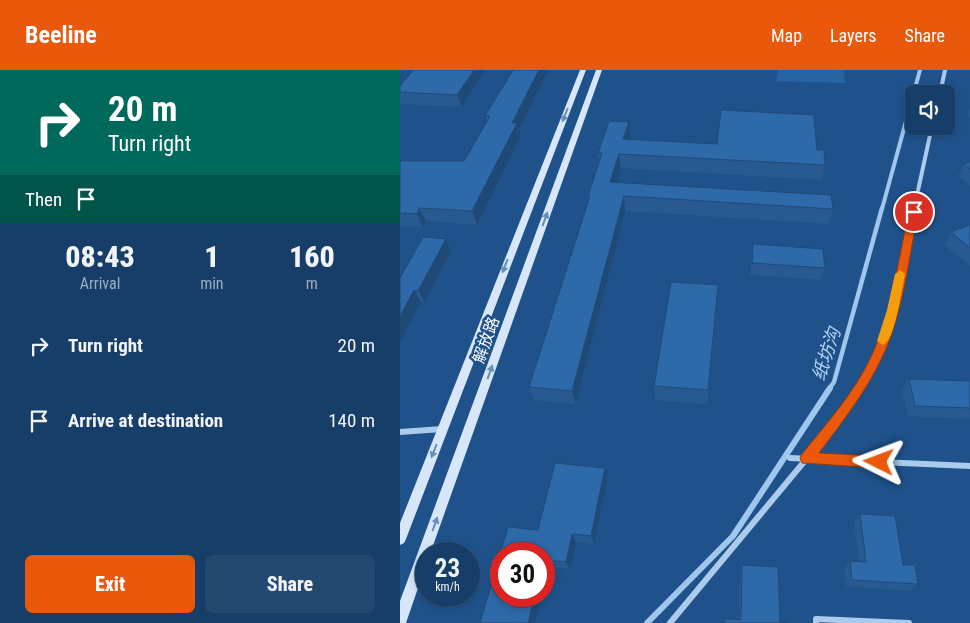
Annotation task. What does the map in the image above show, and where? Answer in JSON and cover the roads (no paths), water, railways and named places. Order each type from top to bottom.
[{"type":"main road","name":"解放路","points":[[400,539],[583,70]]},
{"type":"main road","name":"解放路","points":[[400,620],[599,70]]},
{"type":"street","points":[[942,85],[945,70]]},
{"type":"street","points":[[670,623],[807,458],[858,390],[875,360],[886,335],[893,310],[930,135]]},
{"type":"street","points":[[400,432],[442,429]]},
{"type":"street","points":[[790,458],[970,466]]},
{"type":"street","points":[[816,623],[816,619],[909,623]]},
{"type":"waterway","name":"纸坊沟","points":[[882,209],[920,70]]},
{"type":"waterway","name":"纸坊沟","points":[[829,389],[834,382],[882,208]]},
{"type":"waterway","name":"纸坊沟","points":[[647,623],[733,536],[830,388]]}]
